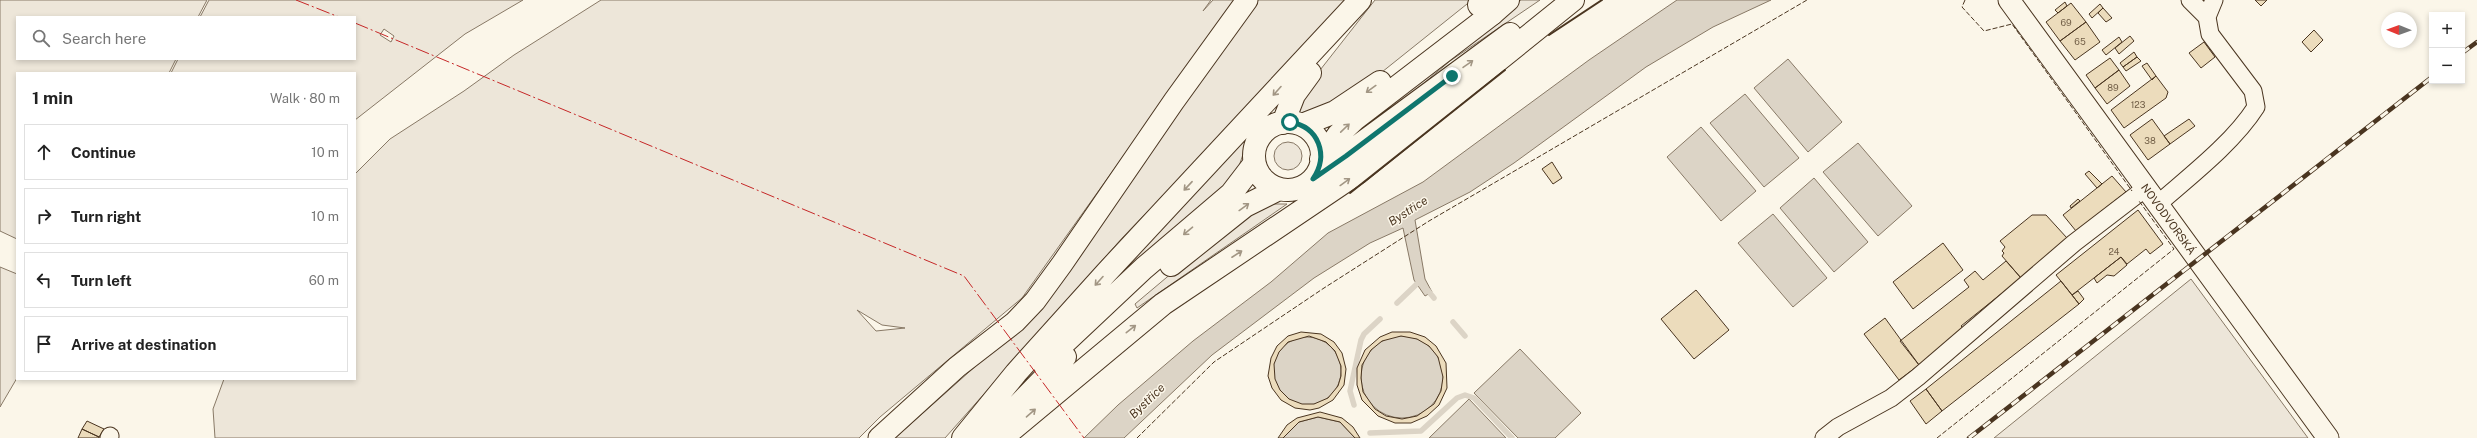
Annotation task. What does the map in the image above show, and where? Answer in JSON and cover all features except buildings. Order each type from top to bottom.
[{"type":"main road","points":[[962,438],[1016,373],[1106,273],[1360,0]]},
{"type":"main road","points":[[1293,124],[1289,104],[1298,88],[1368,0]]},
{"type":"main road","points":[[986,438],[1063,359],[1128,301],[1245,206],[1278,189],[1300,188],[1506,37],[1566,0]]},
{"type":"main road","points":[[1002,438],[1163,304],[1359,172],[1573,0]]},
{"type":"main road","points":[[1278,189],[1265,182],[1259,175],[1254,164],[1255,149],[1261,135],[1272,126],[1293,124],[1335,112],[1367,92],[1491,5]]},
{"type":"main road","points":[[1313,179],[1321,159],[1338,135],[1491,5]]},
{"type":"main road","points":[[1293,124],[1313,133],[1319,142],[1321,159]]},
{"type":"main road","points":[[971,438],[1064,343],[1144,268],[1231,194],[1254,164]]},
{"type":"street","points":[[879,438],[957,367],[1015,322],[1035,300],[1062,264],[1174,101],[1247,0]]},
{"type":"street","name":"NOVODVORSKÁ","points":[[2010,0],[2328,438]]},
{"type":"street","points":[[2190,0],[2208,17]]},
{"type":"street","points":[[1824,438],[1838,427],[1891,398],[1918,377],[2074,243],[2152,195],[2221,146],[2250,116],[2256,107],[2253,91],[2245,78],[2210,34],[2208,17],[2214,0]]},
{"type":"shaded area","points":[[0,0],[207,0],[199,16],[16,16],[16,60],[176,60],[170,72],[16,72],[16,239],[0,231]]},
{"type":"shaded area","points":[[209,0],[523,0],[465,34],[356,119],[356,72],[172,72],[178,60],[356,60],[356,16],[201,16]],"holes":[[[384,29],[394,36],[391,42],[380,35]]]},
{"type":"shaded area","points":[[601,0],[1211,0],[1203,11],[1213,0],[1235,0],[1022,298],[880,417],[859,438],[215,438],[213,409],[224,380],[356,380],[356,173],[390,139],[464,91],[514,55]],"holes":[[[857,310],[882,325],[905,328],[876,331]]]},
{"type":"shaded area","points":[[1257,0],[1347,0],[1314,40],[1123,237],[945,438],[895,438],[1024,323]]},
{"type":"shaded area","points":[[1375,0],[1472,0],[1362,88],[1303,116],[1298,113],[1306,88]]},
{"type":"shaded area","points":[[1521,0],[1540,0],[1450,61],[1384,117],[1353,138],[1351,134]]},
{"type":"shaded area","points":[[1247,134],[1240,164],[1226,191],[1106,294],[1100,286]]},
{"type":"shaded area","points":[[1288,142],[1298,146],[1302,156],[1298,166],[1288,170],[1278,166],[1274,156],[1278,146]]},
{"type":"shaded area","points":[[1268,204],[1287,204],[1137,308],[1135,304],[1229,225]]},
{"type":"shaded area","points":[[0,267],[16,274],[16,380],[0,407]]},
{"type":"shaded area","points":[[2191,279],[2308,438],[1994,438]]},
{"type":"water","name":"Bystřice","points":[[1677,0],[1771,0],[1713,27],[1646,67],[1514,163],[1470,192],[1415,220],[1425,279],[1432,292],[1425,296],[1414,280],[1403,228],[1370,243],[1314,278],[1212,355],[1124,438],[1084,438],[1118,405],[1193,341],[1271,282],[1328,233],[1423,182],[1589,60]]},
{"type":"water","points":[[1788,59],[1842,122],[1808,152],[1754,88]]},
{"type":"water","points":[[1745,94],[1799,158],[1764,187],[1710,123]]},
{"type":"water","points":[[1701,127],[1756,191],[1721,221],[1667,157]]},
{"type":"water","points":[[1858,143],[1912,206],[1878,236],[1823,172]]},
{"type":"water","points":[[1814,178],[1868,242],[1834,272],[1780,208]]},
{"type":"water","points":[[1773,214],[1827,278],[1793,307],[1738,243]]},
{"type":"water","points":[[1402,336],[1418,339],[1431,348],[1440,361],[1443,377],[1440,393],[1431,406],[1418,415],[1402,418],[1386,415],[1373,406],[1364,393],[1361,377],[1364,361],[1373,348],[1386,339]]},
{"type":"water","points":[[1307,337],[1320,340],[1331,347],[1338,358],[1341,371],[1338,384],[1331,395],[1320,402],[1307,405],[1294,402],[1283,395],[1276,384],[1273,371],[1276,358],[1283,347],[1294,340]]},
{"type":"water","points":[[1520,349],[1581,413],[1555,438],[1518,438],[1474,393]]},
{"type":"water","points":[[1469,399],[1506,438],[1429,438]]},
{"type":"water","points":[[1318,417],[1340,422],[1355,438],[1283,438],[1299,422]]},
{"type":"waterway","points":[[1397,303],[1420,281]]},
{"type":"waterway","points":[[1425,287],[1434,298]]},
{"type":"waterway","points":[[1354,405],[1350,391],[1361,340],[1364,334],[1380,319]]},
{"type":"waterway","points":[[1453,322],[1465,336]]},
{"type":"waterway","points":[[1370,433],[1421,431],[1457,398],[1465,395],[1474,398],[1512,438]]},
{"type":"railway","points":[[2465,51],[2477,42]]},
{"type":"railway","points":[[1969,438],[2429,79]]},
{"type":"fence","points":[[1137,438],[1214,362],[1324,288],[1429,221],[1807,0]]},
{"type":"fence","points":[[1965,0],[1962,7],[1984,31],[2012,24],[2132,191]]},
{"type":"fence","points":[[1937,438],[2174,249],[2139,201]]},
{"type":"wall","points":[[1549,35],[1602,0]]},
{"type":"wall","points":[[1350,193],[1505,70]]},
{"type":"power","points":[[296,0],[336,16]]},
{"type":"power","points":[[356,23],[964,276],[1084,438]]},
{"type":"route","points":[[1290,122],[1308,128],[1319,142],[1321,152],[1320,166],[1313,179],[1452,76]]}]
